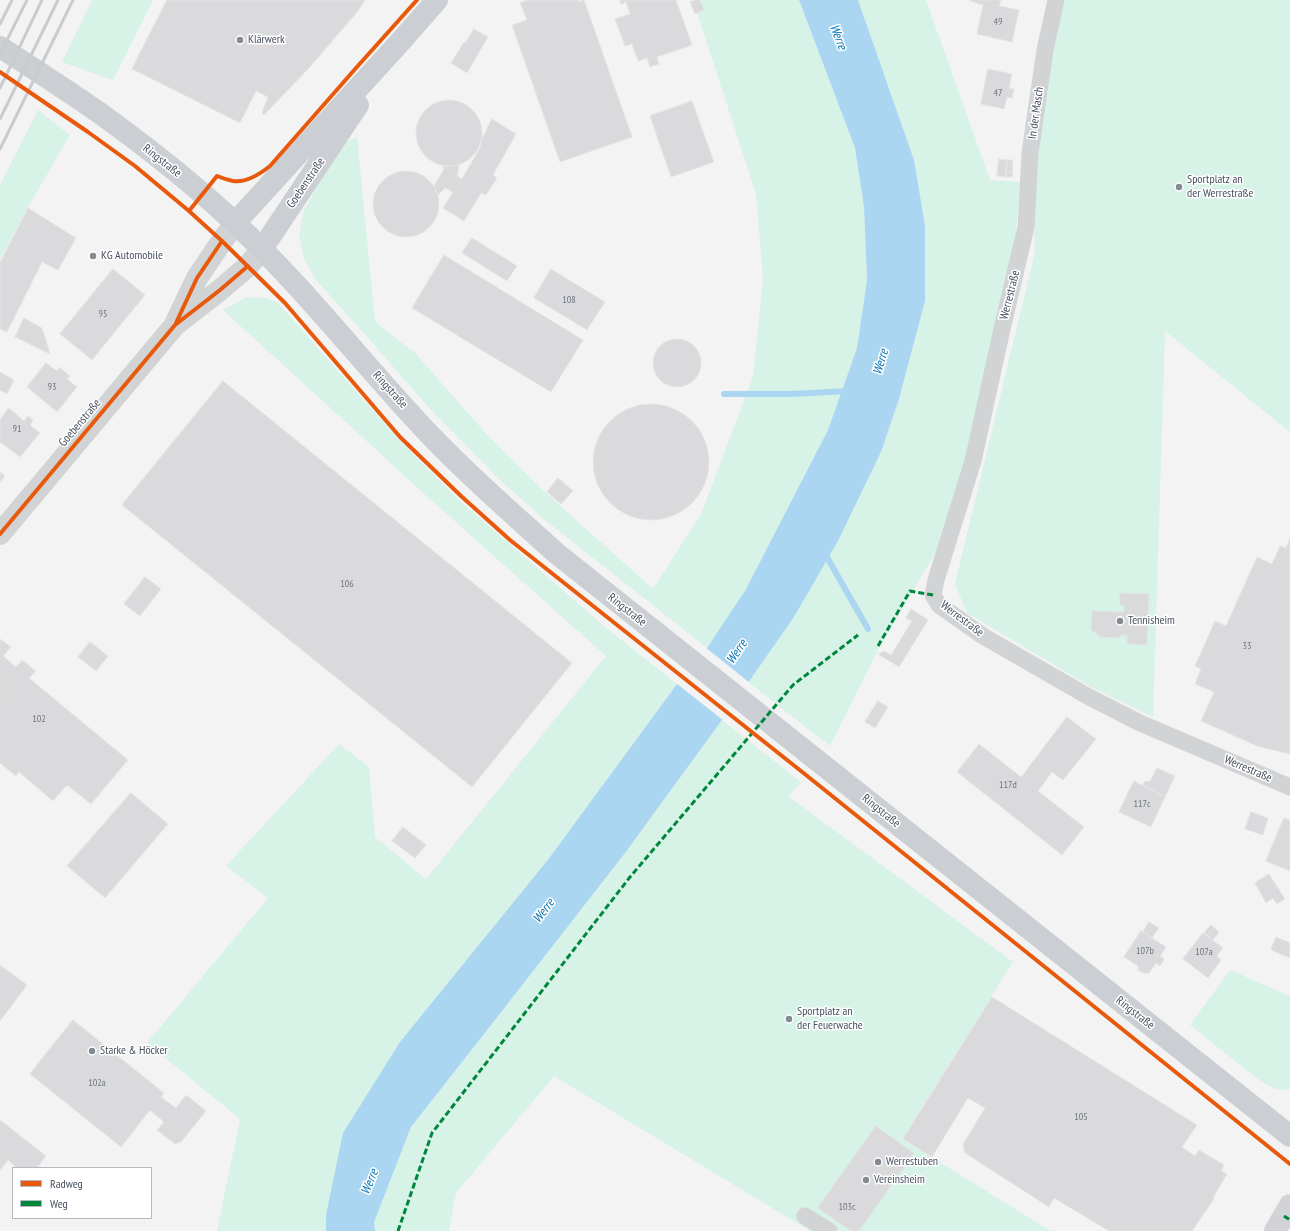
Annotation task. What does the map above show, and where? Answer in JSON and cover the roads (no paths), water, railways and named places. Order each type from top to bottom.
[{"type":"main road","name":"Goebenstraße","points":[[235,223],[437,0]]},
{"type":"main road","name":"Goebenstraße","points":[[262,249],[401,41]]},
{"type":"main road","name":"Ringstraße","points":[[0,47],[101,114],[190,183],[235,223],[303,292],[432,437],[556,553],[1290,1136]]},
{"type":"main road","points":[[1275,1231],[1290,1205]]},
{"type":"street","name":"In der Masch","points":[[1026,227],[1030,153],[1045,50],[1056,0]]},
{"type":"street","name":"Goebenstraße","points":[[175,325],[197,278],[235,223]]},
{"type":"street","name":"Werrestraße","points":[[1026,227],[1002,329],[974,461],[936,580],[934,595],[939,605],[983,636],[1089,697],[1140,723],[1290,787]]},
{"type":"street","name":"Goebenstraße","points":[[0,534],[175,325],[248,266],[262,249]]},
{"type":"street","points":[[806,1216],[829,1231]]},
{"type":"water","name":"Werre","points":[[799,0],[858,0],[914,160],[925,226],[925,301],[899,399],[881,452],[838,541],[794,617],[722,720],[625,853],[411,1127],[374,1222],[375,1231],[326,1231],[326,1215],[343,1133],[400,1042],[547,861],[677,684],[707,648],[746,589],[828,430],[857,348],[867,280],[864,207],[855,148]]},
{"type":"waterway","points":[[724,394],[791,394],[850,391]]},
{"type":"waterway","points":[[824,552],[868,629]]},
{"type":"railway","points":[[0,24],[12,0]]},
{"type":"railway","points":[[0,54],[27,0]]},
{"type":"railway","points":[[0,88],[42,0]]},
{"type":"railway","points":[[0,119],[58,0]]},
{"type":"railway","points":[[0,149],[73,0]]},
{"type":"place","name":"Klärwerk","points":[[240,40]]},
{"type":"place","name":"Sportplatz an der Werrestraße","points":[[1179,187]]},
{"type":"place","name":"KG Automobile","points":[[93,256]]},
{"type":"place","name":"Tennisheim","points":[[1120,621]]},
{"type":"place","name":"Sportplatz an der Feuerwache","points":[[789,1019]]},
{"type":"place","name":"Starke & Höcker","points":[[92,1051]]},
{"type":"place","name":"Werrestuben","points":[[878,1162]]},
{"type":"place","name":"Vereinsheim","points":[[866,1180]]}]
